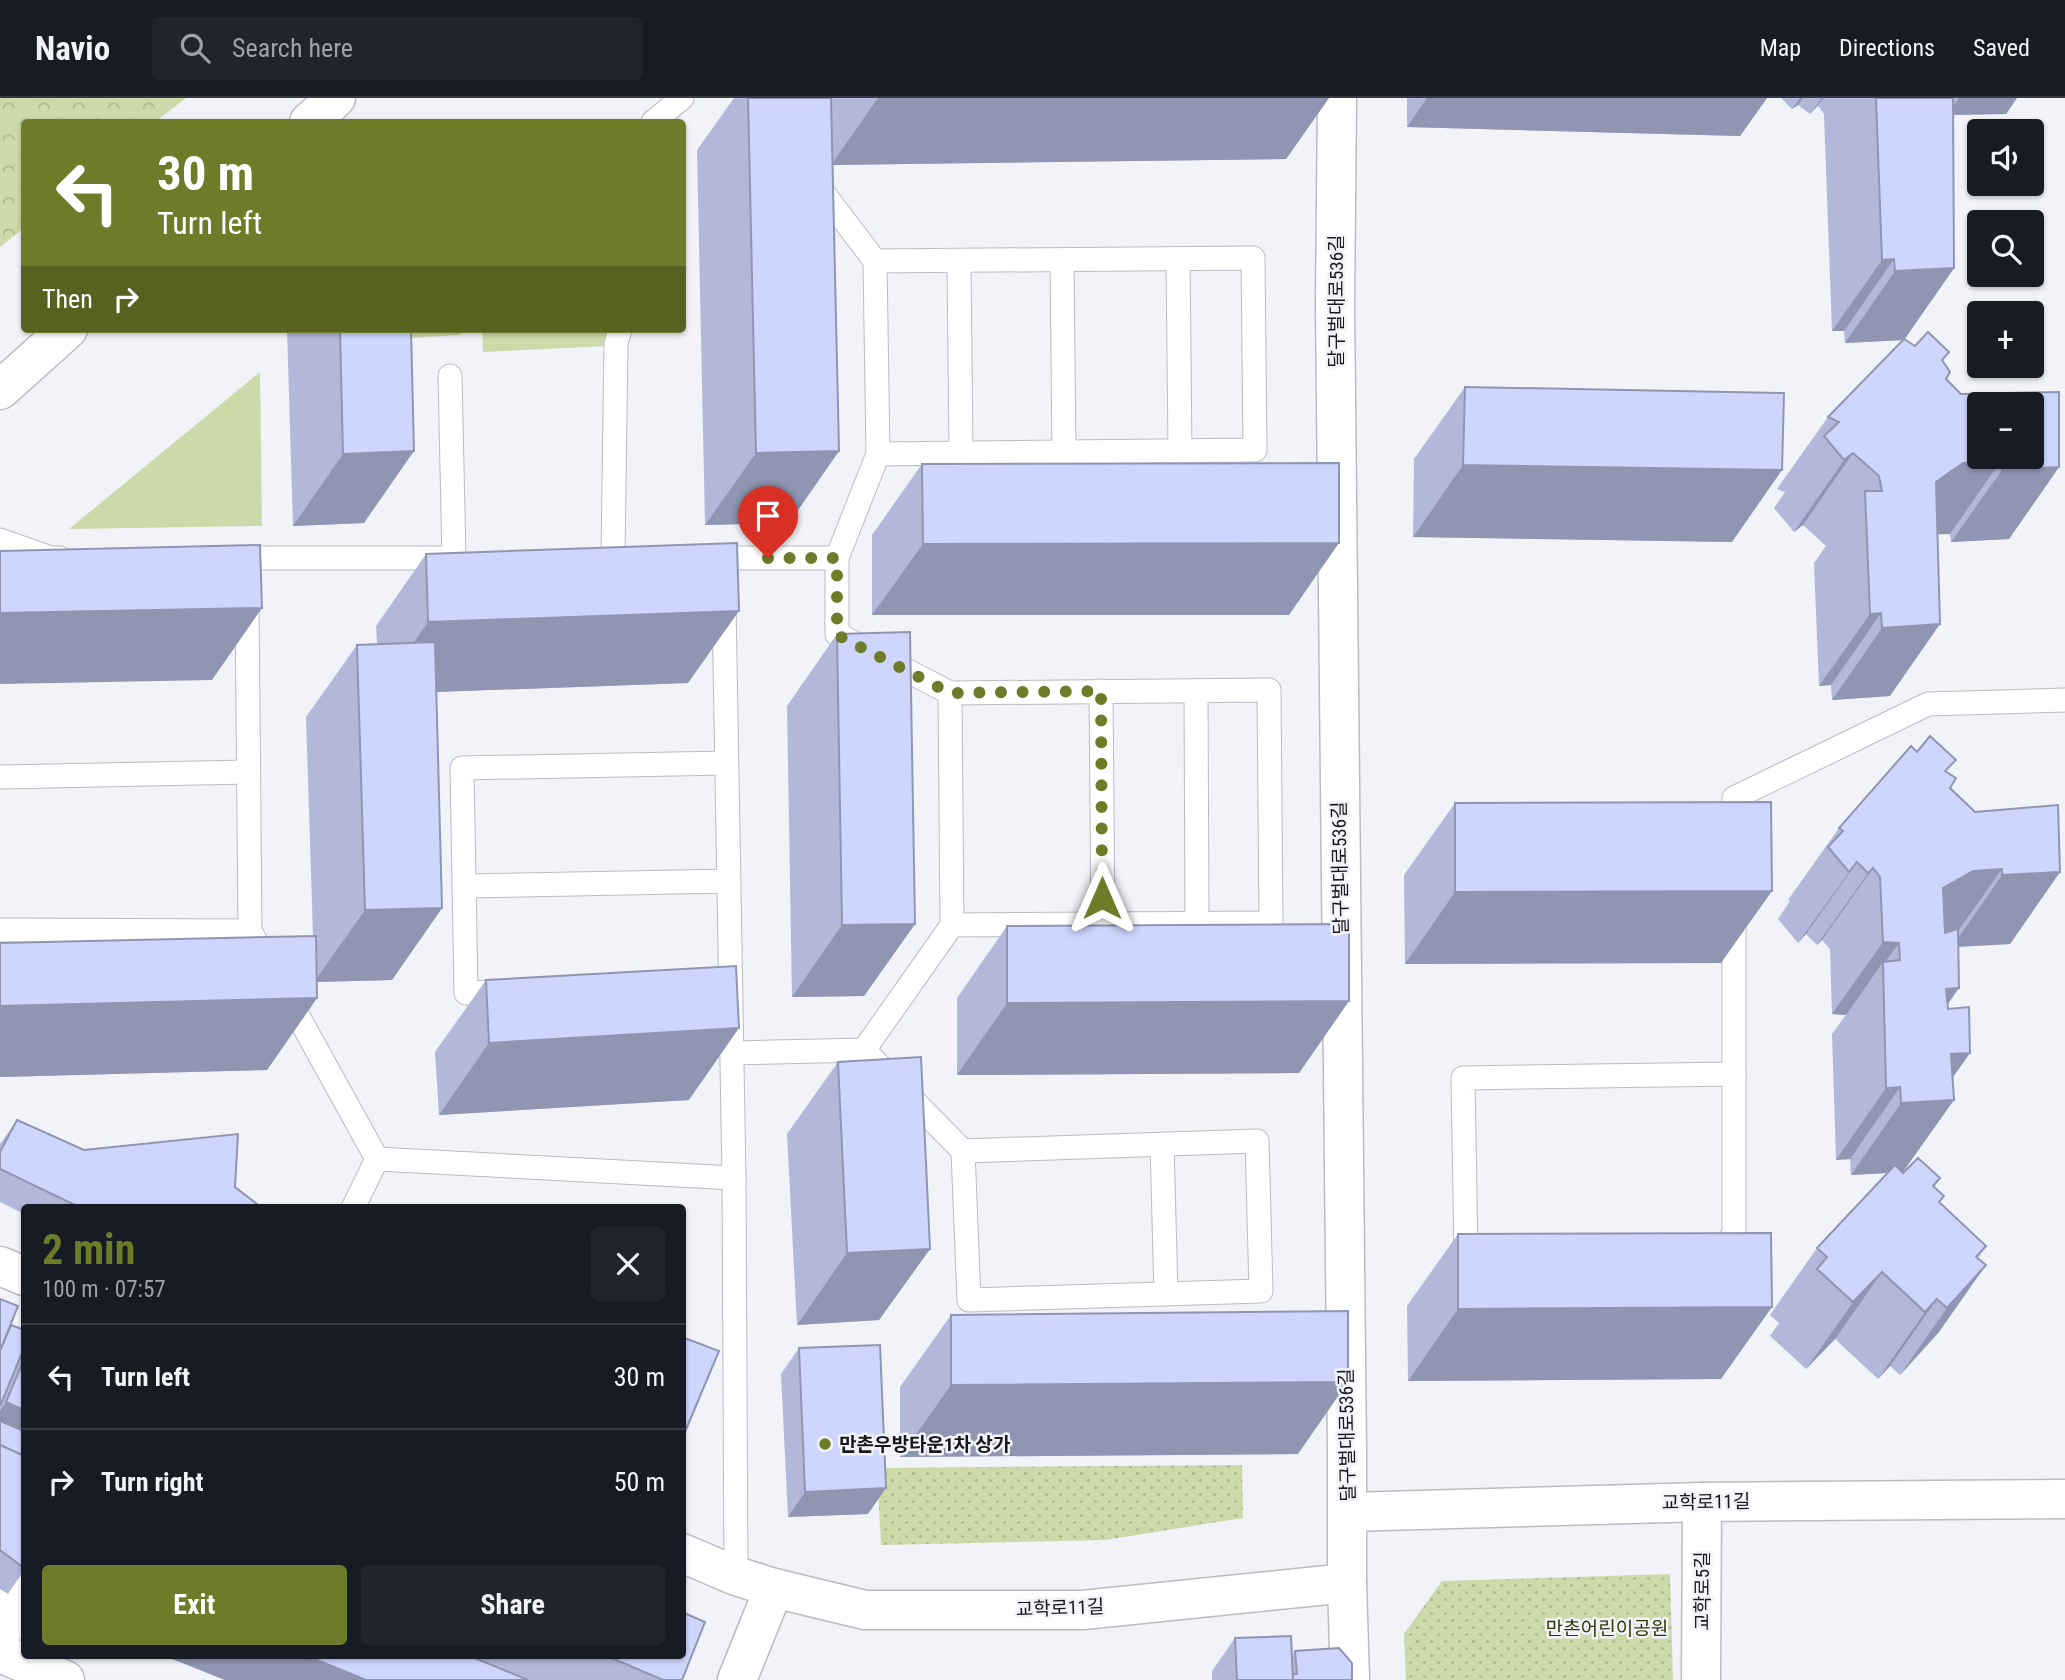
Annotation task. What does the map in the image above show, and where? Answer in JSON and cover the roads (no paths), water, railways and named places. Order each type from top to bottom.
[{"type":"street","points":[[312,119],[336,98]]},
{"type":"street","name":"달구벌대로536길","points":[[1337,98],[1335,305],[1350,1680]]},
{"type":"street","points":[[0,390],[64,333]]},
{"type":"street","points":[[0,1266],[21,1275]]},
{"type":"street","name":"교학로11길","points":[[1348,1512],[1702,1502],[2065,1499]]},
{"type":"street","name":"교학로5길","points":[[1702,1502],[1702,1680]]},
{"type":"street","name":"교학로11길","points":[[686,1555],[736,1576],[774,1588],[865,1610],[1083,1610],[1347,1583]]},
{"type":"street","points":[[0,1639],[21,1587]]},
{"type":"street","points":[[737,1680],[774,1588]]},
{"type":"street","points":[[0,1653],[65,1680]]},
{"type":"lane","points":[[657,119],[682,98]]},
{"type":"lane","points":[[804,168],[875,261],[878,454],[837,558],[837,635],[950,693],[1269,690],[1271,923],[952,925]]},
{"type":"lane","points":[[875,261],[1253,258],[1255,450],[878,454]]},
{"type":"lane","points":[[1178,259],[1180,451]]},
{"type":"lane","points":[[1062,260],[1064,452]]},
{"type":"lane","points":[[959,261],[961,453]]},
{"type":"lane","points":[[613,558],[616,344],[619,333]]},
{"type":"lane","points":[[450,376],[454,558]]},
{"type":"lane","points":[[0,540],[51,558],[79,558]]},
{"type":"lane","points":[[205,558],[481,558]]},
{"type":"lane","points":[[246,558],[250,931],[377,1159],[361,1204]]},
{"type":"lane","points":[[586,558],[640,558]]},
{"type":"lane","points":[[682,558],[837,558]]},
{"type":"lane","points":[[723,558],[734,1178],[736,1576]]},
{"type":"lane","points":[[1101,691],[1103,924]]},
{"type":"lane","points":[[1196,691],[1197,923]]},
{"type":"lane","points":[[864,1050],[952,925],[950,693]]},
{"type":"lane","points":[[1734,853],[1734,798],[1928,704],[2065,700]]},
{"type":"lane","points":[[522,992],[466,993],[462,768],[726,762]]},
{"type":"lane","points":[[0,777],[248,772]]},
{"type":"lane","points":[[464,886],[729,881]]},
{"type":"lane","points":[[1702,1258],[1716,1258],[1734,1234],[1734,894]]},
{"type":"lane","points":[[0,930],[250,931]]},
{"type":"lane","points":[[703,988],[731,988]]},
{"type":"lane","points":[[732,1053],[864,1050],[963,1151],[968,1300],[1261,1291],[1257,1141],[963,1151]]},
{"type":"lane","points":[[1494,1256],[1466,1256],[1463,1078],[1734,1074]]},
{"type":"lane","points":[[1162,1144],[1166,1294]]},
{"type":"lane","points":[[377,1159],[734,1178]]},
{"type":"place","name":"만촌우방타운1차 상가","points":[[825,1444]]},
{"type":"park label","name":"만촌어린이공원","points":[[1607,1628]]}]
